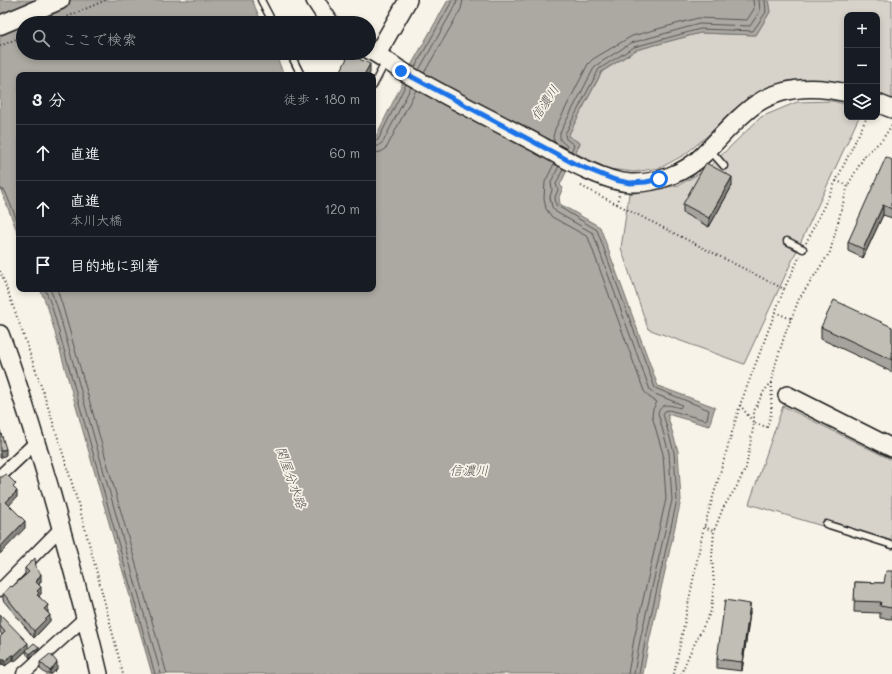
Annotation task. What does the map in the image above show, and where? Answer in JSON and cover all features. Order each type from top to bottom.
[{"type":"main road","points":[[22,16],[60,0]]},
{"type":"main road","points":[[0,25],[16,18]]},
{"type":"street","points":[[314,0],[325,16]]},
{"type":"street","points":[[408,0],[377,54],[401,71],[575,164],[615,180],[630,183],[646,182],[659,179],[683,169],[699,158],[733,122],[757,103],[775,95],[794,90],[815,88],[844,92]]},
{"type":"street","points":[[880,103],[892,109]]},
{"type":"street","points":[[0,334],[5,362],[36,442],[86,617],[99,674]]},
{"type":"street","points":[[787,395],[892,448]]},
{"type":"street","points":[[0,476],[36,442]]},
{"type":"street","points":[[0,590],[61,528]]},
{"type":"street","points":[[23,674],[86,617]]},
{"type":"lane","points":[[261,0],[269,16]]},
{"type":"lane","points":[[375,72],[377,54]]},
{"type":"lane","points":[[294,60],[300,72]]},
{"type":"lane","points":[[709,148],[724,166]]},
{"type":"lane","points":[[787,241],[803,249]]},
{"type":"lane","points":[[826,524],[892,545]]},
{"type":"path","points":[[69,16],[106,0]]},
{"type":"path","points":[[0,46],[16,39]]},
{"type":"path","points":[[674,674],[704,527],[740,405],[784,289],[866,120]]},
{"type":"path","points":[[836,180],[848,185]]},
{"type":"path","points":[[581,186],[784,289]]},
{"type":"path","points":[[0,271],[25,336],[56,431],[83,521],[123,674]]},
{"type":"path","points":[[775,312],[791,319]]},
{"type":"path","points":[[740,405],[754,423],[767,427],[771,414],[772,382]]},
{"type":"path","points":[[704,527],[714,531]]},
{"type":"shaded area","points":[[768,0],[892,0],[892,100],[880,96],[880,12],[844,12],[844,85],[813,80],[782,86],[753,98],[732,111],[705,138],[684,155],[660,168],[634,172],[609,169],[575,153],[580,143],[568,136],[602,72],[636,50],[700,33],[756,35],[770,12]]},
{"type":"shaded area","points":[[833,101],[844,104],[844,120],[858,120],[744,364],[648,329],[621,248],[629,194],[679,185],[707,169],[761,117],[797,102]]},
{"type":"shaded area","points":[[783,406],[892,460],[892,547],[749,504]]},
{"type":"water","points":[[0,0],[252,0],[259,16],[16,16],[16,60],[278,60],[283,72],[16,72],[16,228],[0,188]]},
{"type":"water","name":"信濃川","points":[[448,0],[768,0],[770,12],[756,35],[700,33],[636,50],[602,71],[568,136],[580,143],[560,185],[563,188],[559,197],[560,204],[600,227],[658,386],[715,407],[709,426],[667,414],[678,451],[681,500],[643,674],[152,674],[48,308],[41,292],[376,292],[376,136],[413,62]]},
{"type":"building","points":[[346,60],[362,60],[370,64],[366,72],[340,72]]},
{"type":"building","points":[[886,157],[892,160],[892,209],[883,205],[863,249],[848,242]]},
{"type":"building","points":[[706,163],[732,177],[709,218],[683,204]]},
{"type":"building","points":[[834,300],[892,327],[892,360],[821,327]]},
{"type":"building","points":[[0,430],[6,449],[0,451]]},
{"type":"building","points":[[6,474],[16,484],[13,487],[17,491],[6,502],[25,521],[0,547],[0,477]]},
{"type":"building","points":[[35,558],[36,568],[41,574],[36,582],[41,587],[37,591],[39,593],[37,595],[48,605],[44,609],[50,615],[34,631],[3,593],[29,572],[25,568]]},
{"type":"building","points":[[886,571],[892,571],[892,608],[880,606],[881,602],[854,601],[855,582],[884,583]]},
{"type":"building","points":[[725,600],[750,604],[742,662],[717,659]]},
{"type":"building","points":[[0,614],[28,643],[14,656],[13,654],[5,661],[3,658],[1,660],[0,659],[0,637],[5,632],[0,626]]},
{"type":"building","points":[[34,643],[39,647],[30,654],[26,650]]},
{"type":"building","points":[[50,654],[57,662],[50,671],[40,662]]},
{"type":"route","points":[[401,71],[575,164],[615,180],[630,183],[659,179]]},
{"type":"water label","name":"関屋分水路","points":[[292,477]]}]
